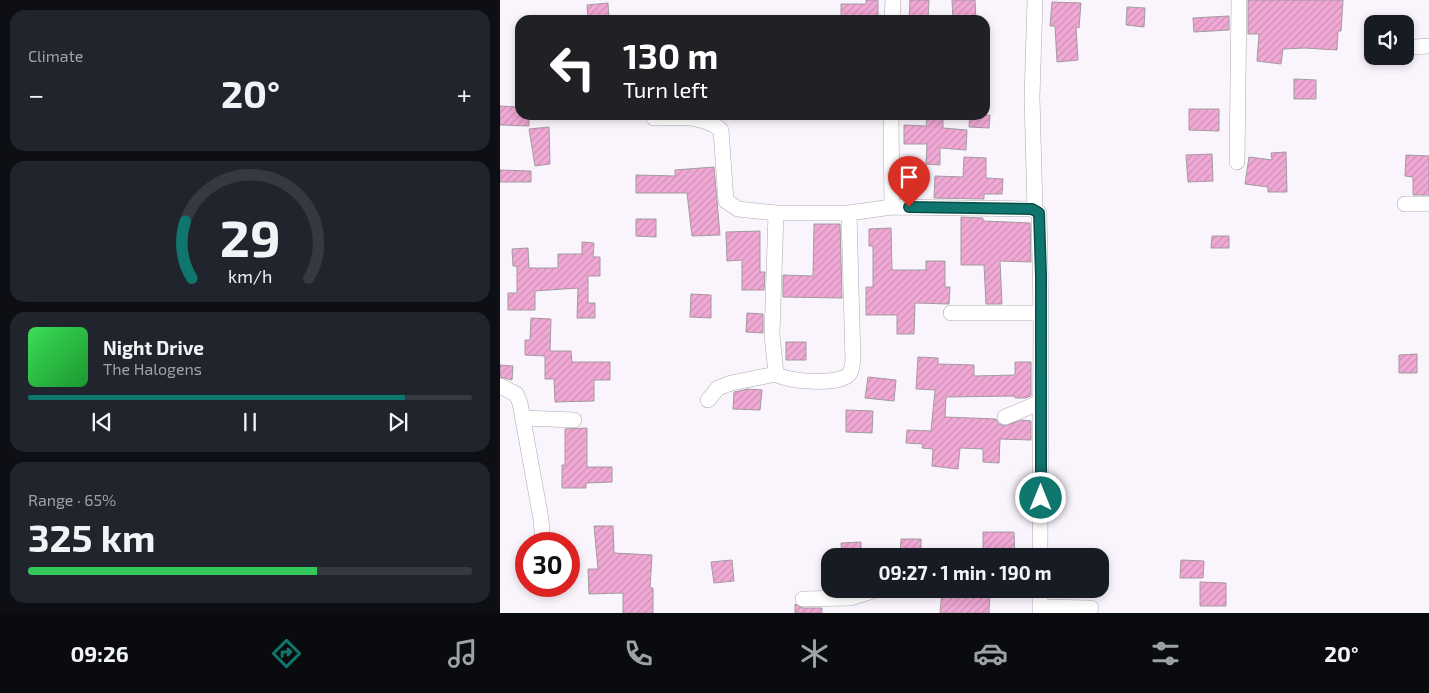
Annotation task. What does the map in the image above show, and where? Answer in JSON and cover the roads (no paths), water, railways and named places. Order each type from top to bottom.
[{"type":"street","points":[[892,15],[893,0]]},
{"type":"street","points":[[1035,211],[1032,96],[1036,0]]},
{"type":"street","points":[[1237,162],[1239,0]]},
{"type":"street","points":[[704,120],[711,122],[721,130],[726,202],[738,209],[776,212],[849,213],[892,207],[1035,211],[1039,213],[1041,220],[1040,548]]},
{"type":"street","points":[[891,120],[892,207]]},
{"type":"street","points":[[1405,204],[1429,204]]},
{"type":"street","points":[[776,212],[772,335],[776,374]]},
{"type":"street","points":[[708,400],[718,388],[731,383],[776,374],[782,378],[818,381],[844,378],[851,373],[854,334],[849,213]]},
{"type":"street","points":[[951,313],[1041,313]]},
{"type":"street","points":[[500,386],[516,394],[524,418],[541,532]]},
{"type":"street","points":[[1005,417],[1041,402]]},
{"type":"street","points":[[524,418],[574,420]]},
{"type":"street","points":[[803,599],[850,598]]},
{"type":"street","points":[[1040,610],[1091,608]]}]
